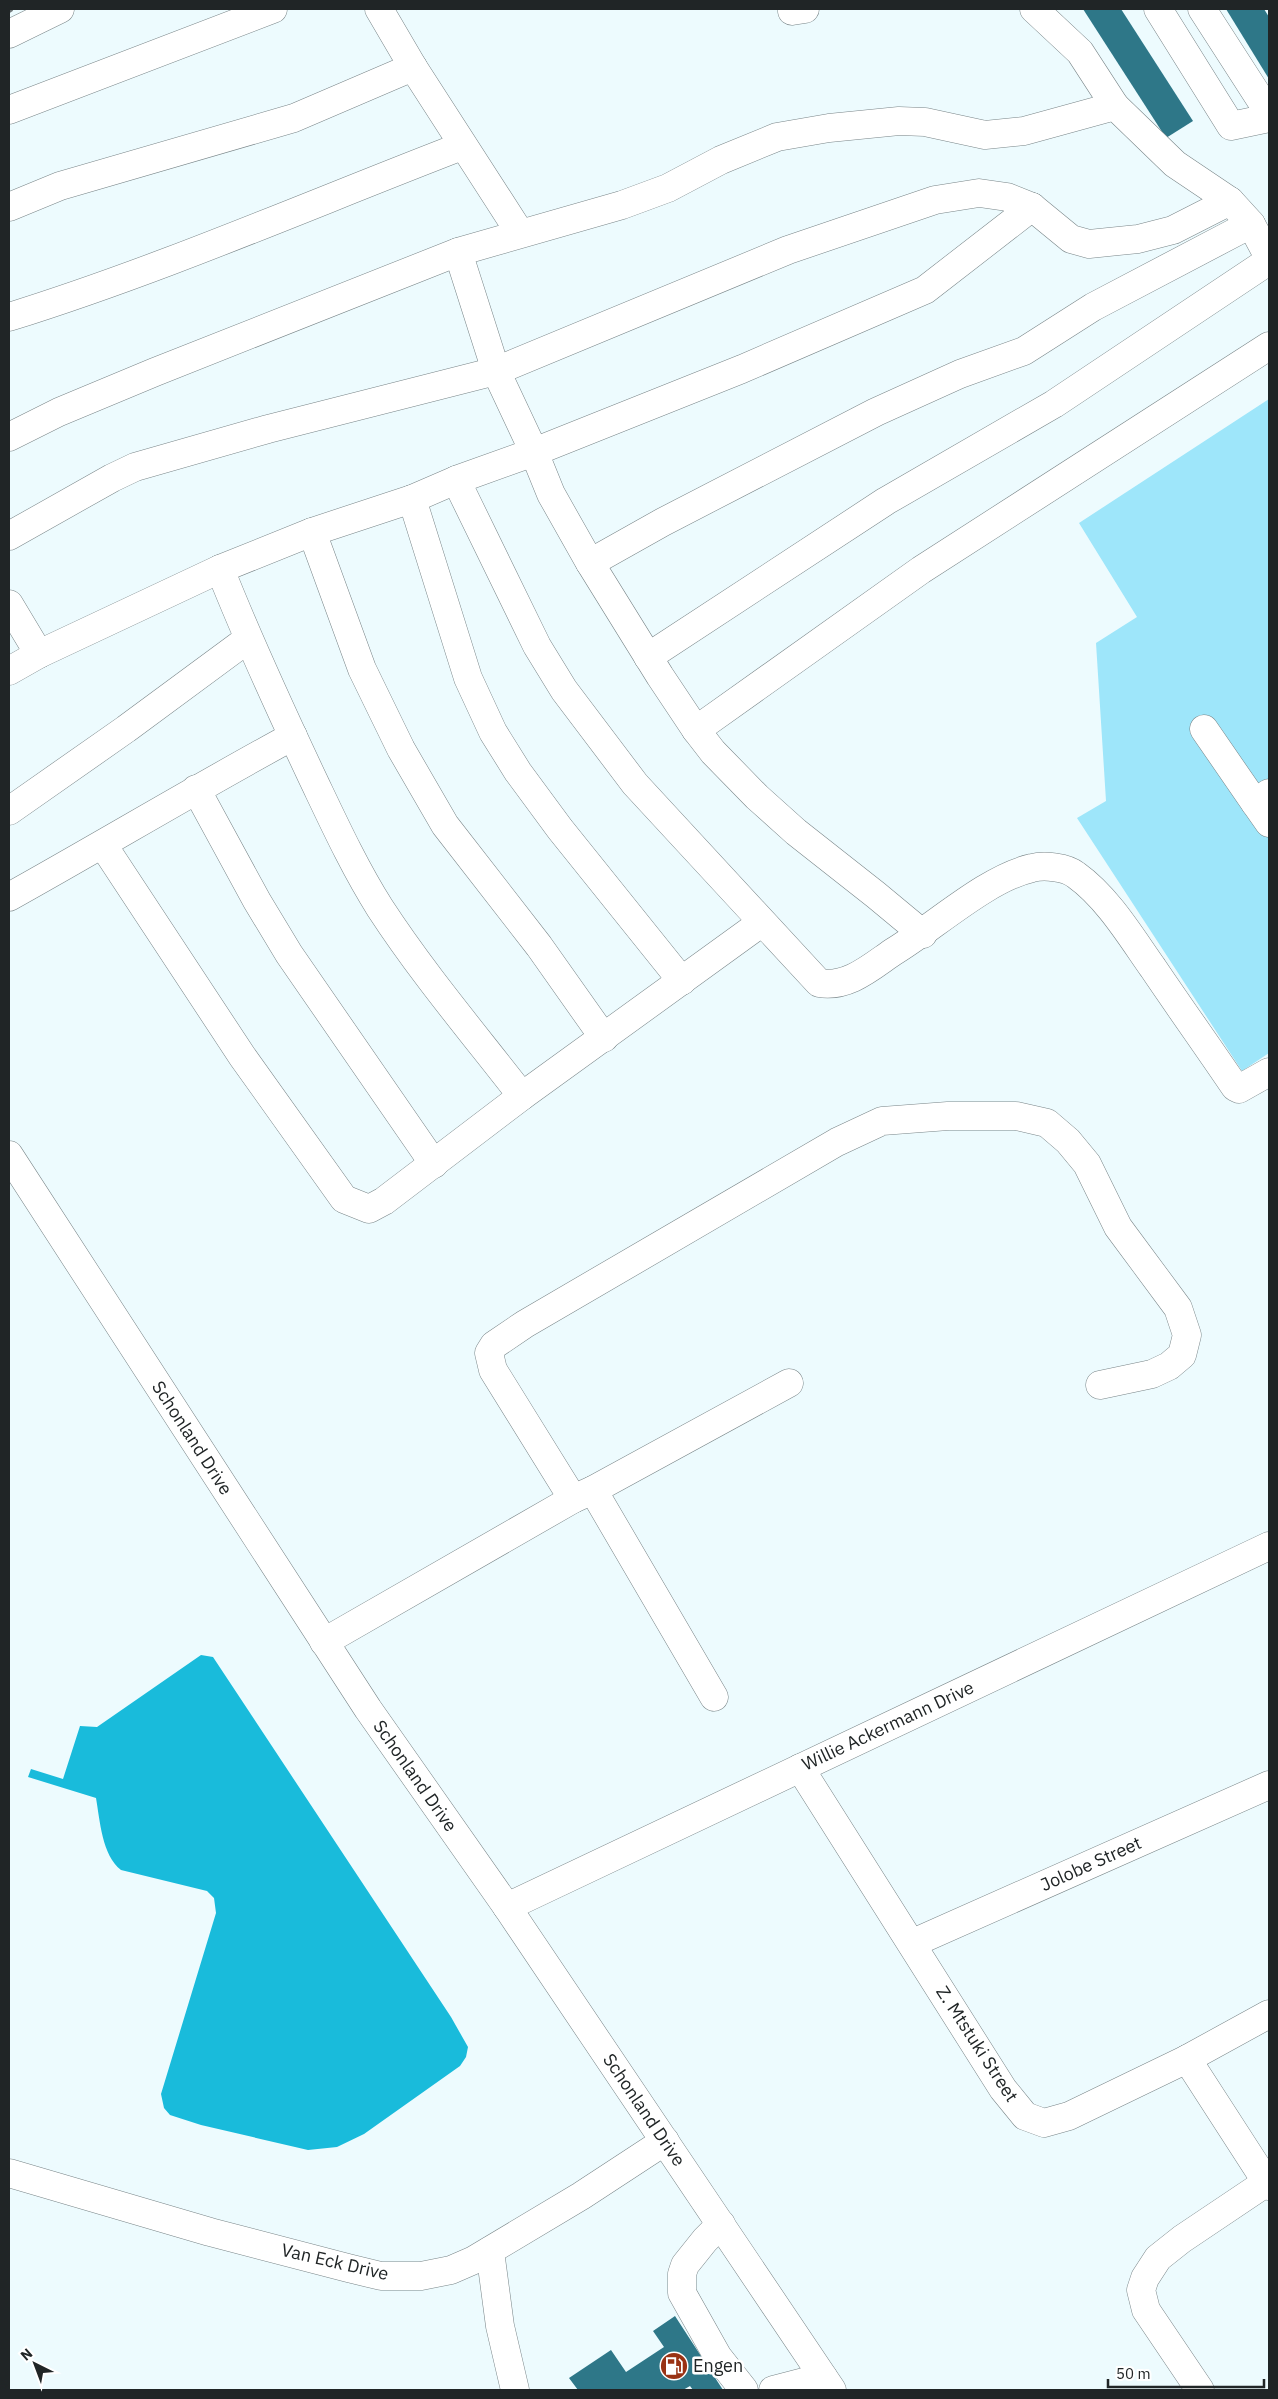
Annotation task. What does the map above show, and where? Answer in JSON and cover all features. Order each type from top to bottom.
[{"type":"street","points":[[9,34],[60,9]]},
{"type":"street","points":[[9,110],[273,9]]},
{"type":"street","points":[[380,9],[462,146],[520,233]]},
{"type":"street","points":[[648,657],[886,501],[1054,404],[1266,262],[1251,224],[1230,201],[1175,164],[1115,106],[1080,52],[1034,9]]},
{"type":"street","points":[[1158,9],[1231,126],[1269,118]]},
{"type":"street","points":[[1202,9],[1269,113]]},
{"type":"street","points":[[9,207],[60,186],[294,118],[413,67]]},
{"type":"street","points":[[9,437],[59,412],[155,372],[458,252],[622,205],[650,195],[668,188],[721,160],[777,137],[829,128],[899,121],[925,122],[986,135],[1024,131],[1115,106]]},
{"type":"street","points":[[9,317],[78,295],[192,253],[462,146]]},
{"type":"street","points":[[9,536],[112,478],[159,459],[496,371],[788,250],[935,200],[979,194],[1007,197],[1032,207],[1071,239],[1088,244],[1138,239],[1173,230],[1230,201]]},
{"type":"street","points":[[9,671],[39,654],[220,569],[312,532],[412,499],[456,480],[534,452],[742,369],[924,290],[1032,207]]},
{"type":"street","points":[[590,563],[663,522],[876,412],[960,374],[1024,351],[1092,307],[1251,224]]},
{"type":"street","points":[[458,252],[496,371],[534,452],[551,494],[590,563],[696,730],[713,752],[796,832],[922,934]]},
{"type":"street","points":[[696,730],[921,570],[1269,346]]},
{"type":"street","points":[[456,480],[537,646],[564,690],[634,784],[761,923],[819,983],[829,985],[846,982],[1004,879],[1032,868],[1054,868],[1075,874],[1098,897],[1130,936],[1235,1086],[1239,1089],[1269,1072]]},
{"type":"street","points":[[412,499],[468,678],[493,732],[518,772],[560,829],[682,981]]},
{"type":"street","points":[[312,532],[362,669],[402,749],[445,824],[538,946],[604,1038]]},
{"type":"street","points":[[220,569],[248,639],[338,832],[380,907],[419,964],[522,1096]]},
{"type":"street","points":[[9,604],[39,654]]},
{"type":"street","points":[[9,811],[126,729],[248,639]]},
{"type":"street","points":[[1204,729],[1264,806]]},
{"type":"street","points":[[9,897],[103,845],[196,789],[293,736]]},
{"type":"street","points":[[196,789],[257,901],[289,954],[434,1164]]},
{"type":"street","points":[[103,845],[242,1056],[344,1198],[369,1209],[384,1201],[522,1096],[761,923]]},
{"type":"street","points":[[714,1697],[583,1494],[492,1370],[489,1353],[494,1345],[525,1324],[837,1142],[882,1121],[948,1116],[1016,1116],[1048,1123],[1068,1141],[1087,1164],[1118,1227],[1178,1308],[1187,1335],[1182,1355],[1169,1366],[1152,1374],[1100,1386]]},
{"type":"street","name":"Schonland Drive","points":[[9,1155],[368,1709],[507,1906],[827,2384]]},
{"type":"street","points":[[324,1642],[583,1494],[789,1383]]},
{"type":"street","name":"Willie Ackermann Drive","points":[[507,1906],[1269,1546]]},
{"type":"street","name":"Z. Mtstuki Street","points":[[800,1768],[913,1943],[1004,2089],[1025,2116],[1044,2123],[1069,2116],[1187,2059],[1269,2014]]},
{"type":"street","name":"Jolobe Street","points":[[913,1943],[1269,1785]]},
{"type":"street","points":[[1187,2059],[1268,2184],[1182,2239],[1158,2258],[1145,2278],[1141,2290],[1146,2310],[1200,2390]]},
{"type":"street","name":"Van Eck Drive","points":[[9,2173],[210,2232],[381,2276],[421,2276],[451,2270],[490,2251],[581,2196],[665,2141]]},
{"type":"street","points":[[721,2224],[685,2265],[682,2274],[682,2294],[718,2357],[744,2390]]},
{"type":"street","points":[[490,2251],[500,2326],[515,2390]]},
{"type":"street","points":[[773,2390],[827,2384]]},
{"type":"shaded area","points":[[1269,399],[1269,1053],[1242,1071],[1077,818],[1106,801],[1096,643],[1137,617],[1079,523]]},
{"type":"shaded area","points":[[201,1655],[213,1657],[451,2017],[468,2047],[466,2057],[460,2066],[364,2134],[337,2147],[308,2150],[201,2125],[170,2115],[164,2108],[161,2094],[216,1913],[214,1898],[207,1891],[121,1870],[115,1864],[106,1847],[96,1798],[28,1777],[31,1769],[63,1779],[80,1726],[97,1727]]},
{"type":"building","points":[[1083,9],[1121,9],[1193,121],[1166,138]]},
{"type":"building","points":[[1226,9],[1264,9],[1269,17],[1269,79]]},
{"type":"building","points":[[675,2316],[723,2390],[693,2390],[690,2386],[683,2390],[578,2390],[569,2378],[611,2350],[626,2372],[664,2347],[653,2331]]},
{"type":"place","name":"Engen","points":[[674,2366]]}]
